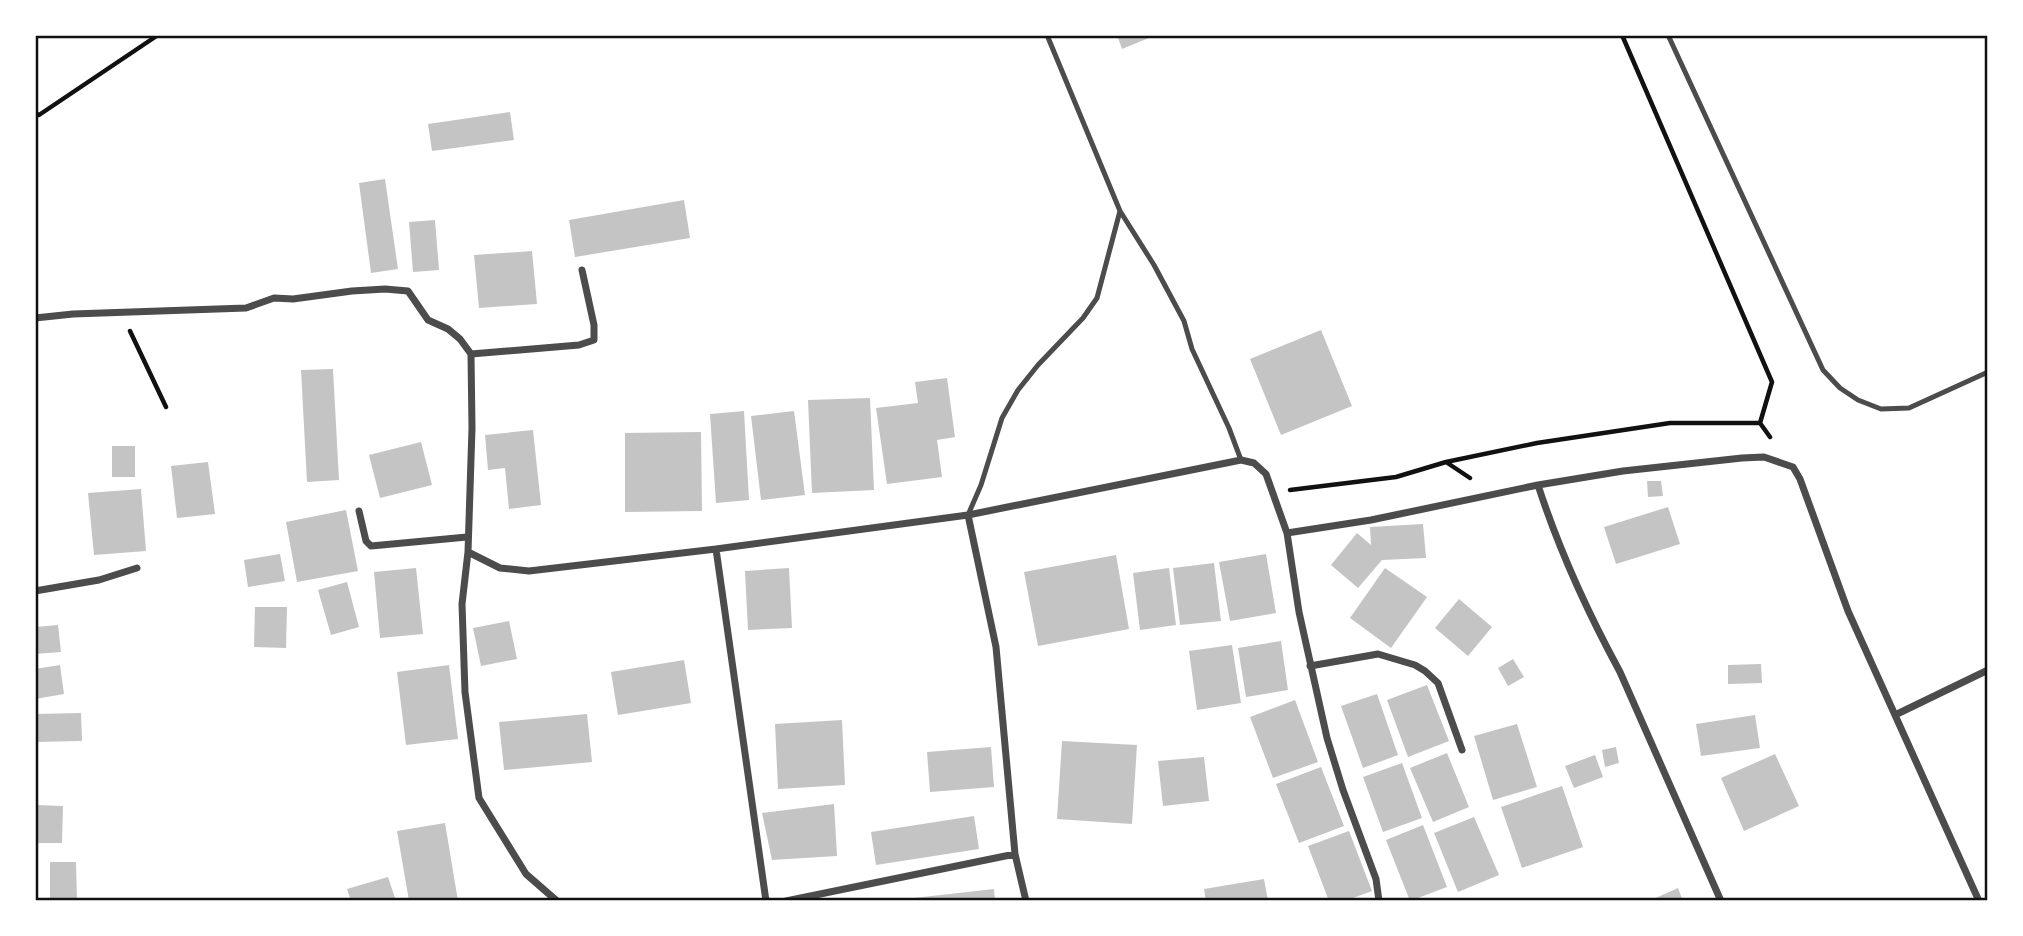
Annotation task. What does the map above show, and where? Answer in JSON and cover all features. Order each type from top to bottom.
[{"type":"street","points":[[471,355],[579,345],[594,340],[594,325],[582,270]]},
{"type":"street","points":[[35,318],[120,311],[246,308],[274,299],[385,289],[408,291],[428,320],[448,329],[460,340],[471,355],[472,428],[468,552],[462,604],[465,692],[479,798],[526,874],[557,901]]},
{"type":"street","points":[[1287,533],[1371,520],[1538,485],[1623,471],[1765,457],[1793,467],[1848,611],[1979,901]]},
{"type":"street","points":[[468,552],[500,568],[529,570],[716,549],[968,515],[1241,460],[1254,463],[1266,474],[1287,533],[1299,612],[1327,738],[1376,879],[1379,901]]},
{"type":"street","points":[[1538,485],[1549,519],[1721,901]]},
{"type":"street","points":[[359,511],[366,541],[371,546],[467,537]]},
{"type":"street","points":[[968,515],[996,647],[1015,854],[1026,901]]},
{"type":"street","points":[[716,549],[766,901]]},
{"type":"street","points":[[35,591],[99,580],[136,568]]},
{"type":"street","points":[[1310,666],[1372,654],[1415,665],[1438,682],[1462,750]]},
{"type":"street","points":[[1895,715],[1988,670]]},
{"type":"street","points":[[786,901],[1015,854]]},
{"type":"lane","points":[[1047,35],[1120,211],[1154,265],[1184,321],[1192,349],[1241,460]]},
{"type":"lane","points":[[1668,35],[1823,370],[1840,388],[1858,400],[1881,409],[1909,408],[1988,372]]},
{"type":"lane","points":[[968,515],[981,485],[1002,418],[1018,390],[1097,299],[1120,211]]},
{"type":"path","points":[[35,113],[39,115],[158,35]]},
{"type":"path","points":[[1272,492],[1396,477],[1446,462],[1537,443],[1670,424],[1760,424],[1772,382],[1622,35]]},
{"type":"path","points":[[120,311],[166,407]]},
{"type":"path","points":[[1446,462],[1497,494]]},
{"type":"building","points":[[1117,35],[1156,35],[1122,49]]},
{"type":"building","points":[[510,112],[514,140],[432,151],[428,124]]},
{"type":"building","points":[[385,179],[398,269],[371,273],[359,183]]},
{"type":"building","points":[[684,200],[690,238],[575,257],[569,220]]},
{"type":"building","points":[[435,220],[439,270],[413,272],[409,222]]},
{"type":"building","points":[[532,251],[537,304],[479,308],[474,255]]},
{"type":"building","points":[[1321,330],[1352,406],[1281,435],[1250,359]]},
{"type":"building","points":[[333,369],[339,480],[307,482],[301,370]]},
{"type":"building","points":[[947,378],[955,437],[937,440],[942,477],[887,484],[876,408],[918,403],[915,382]]},
{"type":"building","points":[[870,398],[874,490],[812,493],[808,400]]},
{"type":"building","points":[[744,411],[749,500],[716,503],[710,414]]},
{"type":"building","points":[[794,411],[805,495],[761,500],[751,416]]},
{"type":"building","points":[[533,430],[541,505],[509,509],[505,468],[488,470],[485,435]]},
{"type":"building","points":[[701,432],[702,511],[625,512],[625,433]]},
{"type":"building","points":[[421,442],[432,485],[380,498],[369,455]]},
{"type":"building","points":[[112,446],[135,446],[135,477],[112,477]]},
{"type":"building","points":[[208,462],[215,514],[177,518],[171,466]]},
{"type":"building","points":[[1647,481],[1661,481],[1663,496],[1648,497]]},
{"type":"building","points":[[141,489],[146,551],[94,555],[88,493]]},
{"type":"building","points":[[1668,507],[1680,544],[1616,564],[1604,527]]},
{"type":"building","points":[[346,510],[358,571],[297,582],[286,522]]},
{"type":"building","points":[[1423,524],[1426,558],[1382,560],[1358,588],[1331,565],[1357,533],[1371,545],[1370,527]]},
{"type":"building","points":[[280,554],[285,581],[248,587],[244,560]]},
{"type":"building","points":[[1266,554],[1276,613],[1230,621],[1219,562]]},
{"type":"building","points":[[1116,555],[1129,629],[1038,646],[1024,572]]},
{"type":"building","points":[[1214,563],[1221,621],[1180,625],[1173,568]]},
{"type":"building","points":[[416,568],[423,634],[380,638],[374,572]]},
{"type":"building","points":[[789,568],[792,628],[748,630],[745,571]]},
{"type":"building","points":[[1169,568],[1176,625],[1140,630],[1133,573]]},
{"type":"building","points":[[1385,568],[1427,597],[1391,648],[1350,618]]},
{"type":"building","points":[[347,582],[359,627],[331,635],[318,590]]},
{"type":"building","points":[[1459,599],[1492,627],[1468,656],[1435,628]]},
{"type":"building","points":[[255,607],[287,607],[286,648],[254,647]]},
{"type":"building","points":[[509,621],[517,659],[481,666],[473,628]]},
{"type":"building","points":[[58,625],[61,652],[35,654],[35,627]]},
{"type":"building","points":[[1281,641],[1288,690],[1246,697],[1238,648]]},
{"type":"building","points":[[1232,645],[1241,703],[1197,710],[1189,651]]},
{"type":"building","points":[[1513,659],[1524,677],[1508,686],[1498,668]]},
{"type":"building","points":[[684,660],[691,703],[618,715],[611,672]]},
{"type":"building","points":[[1761,664],[1762,683],[1728,684],[1728,665]]},
{"type":"building","points":[[60,665],[64,694],[35,699],[35,669]]},
{"type":"building","points":[[449,665],[458,739],[406,745],[397,672]]},
{"type":"building","points":[[1427,685],[1449,741],[1408,757],[1387,700]]},
{"type":"building","points":[[1377,694],[1398,755],[1363,768],[1341,706]]},
{"type":"building","points":[[1295,700],[1318,762],[1273,778],[1250,717]]},
{"type":"building","points":[[81,713],[82,741],[35,742],[35,714]]},
{"type":"building","points":[[587,714],[592,762],[504,770],[499,722]]},
{"type":"building","points":[[1755,715],[1760,748],[1701,756],[1696,724]]},
{"type":"building","points":[[842,720],[845,785],[778,789],[775,724]]},
{"type":"building","points":[[1517,724],[1537,787],[1493,800],[1474,736]]},
{"type":"building","points":[[1062,741],[1137,745],[1132,824],[1057,819]]},
{"type":"building","points":[[991,747],[994,787],[930,792],[927,752]]},
{"type":"building","points":[[1616,747],[1619,763],[1605,767],[1602,750]]},
{"type":"building","points":[[1447,753],[1469,807],[1433,822],[1410,768]]},
{"type":"building","points":[[1775,754],[1799,806],[1744,831],[1721,778]]},
{"type":"building","points":[[1595,755],[1603,777],[1574,788],[1565,766]]},
{"type":"building","points":[[1204,757],[1209,801],[1163,806],[1158,761]]},
{"type":"building","points":[[1402,763],[1422,818],[1383,832],[1363,777]]},
{"type":"building","points":[[1321,767],[1344,826],[1299,843],[1276,784]]},
{"type":"building","points":[[1562,786],[1583,847],[1522,868],[1501,807]]},
{"type":"building","points":[[834,804],[837,856],[772,860],[762,813]]},
{"type":"building","points":[[35,805],[63,806],[62,843],[35,843]]},
{"type":"building","points":[[974,816],[979,849],[876,865],[871,832]]},
{"type":"building","points":[[1474,817],[1499,875],[1458,892],[1434,833]]},
{"type":"building","points":[[445,823],[458,901],[409,901],[397,831]]},
{"type":"building","points":[[1423,825],[1447,887],[1410,901],[1386,840]]},
{"type":"building","points":[[1349,831],[1372,891],[1345,901],[1329,901],[1308,846]]},
{"type":"building","points":[[50,862],[76,862],[77,901],[50,901]]},
{"type":"building","points":[[388,877],[396,901],[351,901],[347,889]]},
{"type":"building","points":[[1264,879],[1268,901],[1206,901],[1204,889]]},
{"type":"building","points":[[1678,888],[1683,901],[1649,901]]},
{"type":"building","points":[[994,889],[995,901],[905,901],[905,899]]}]
